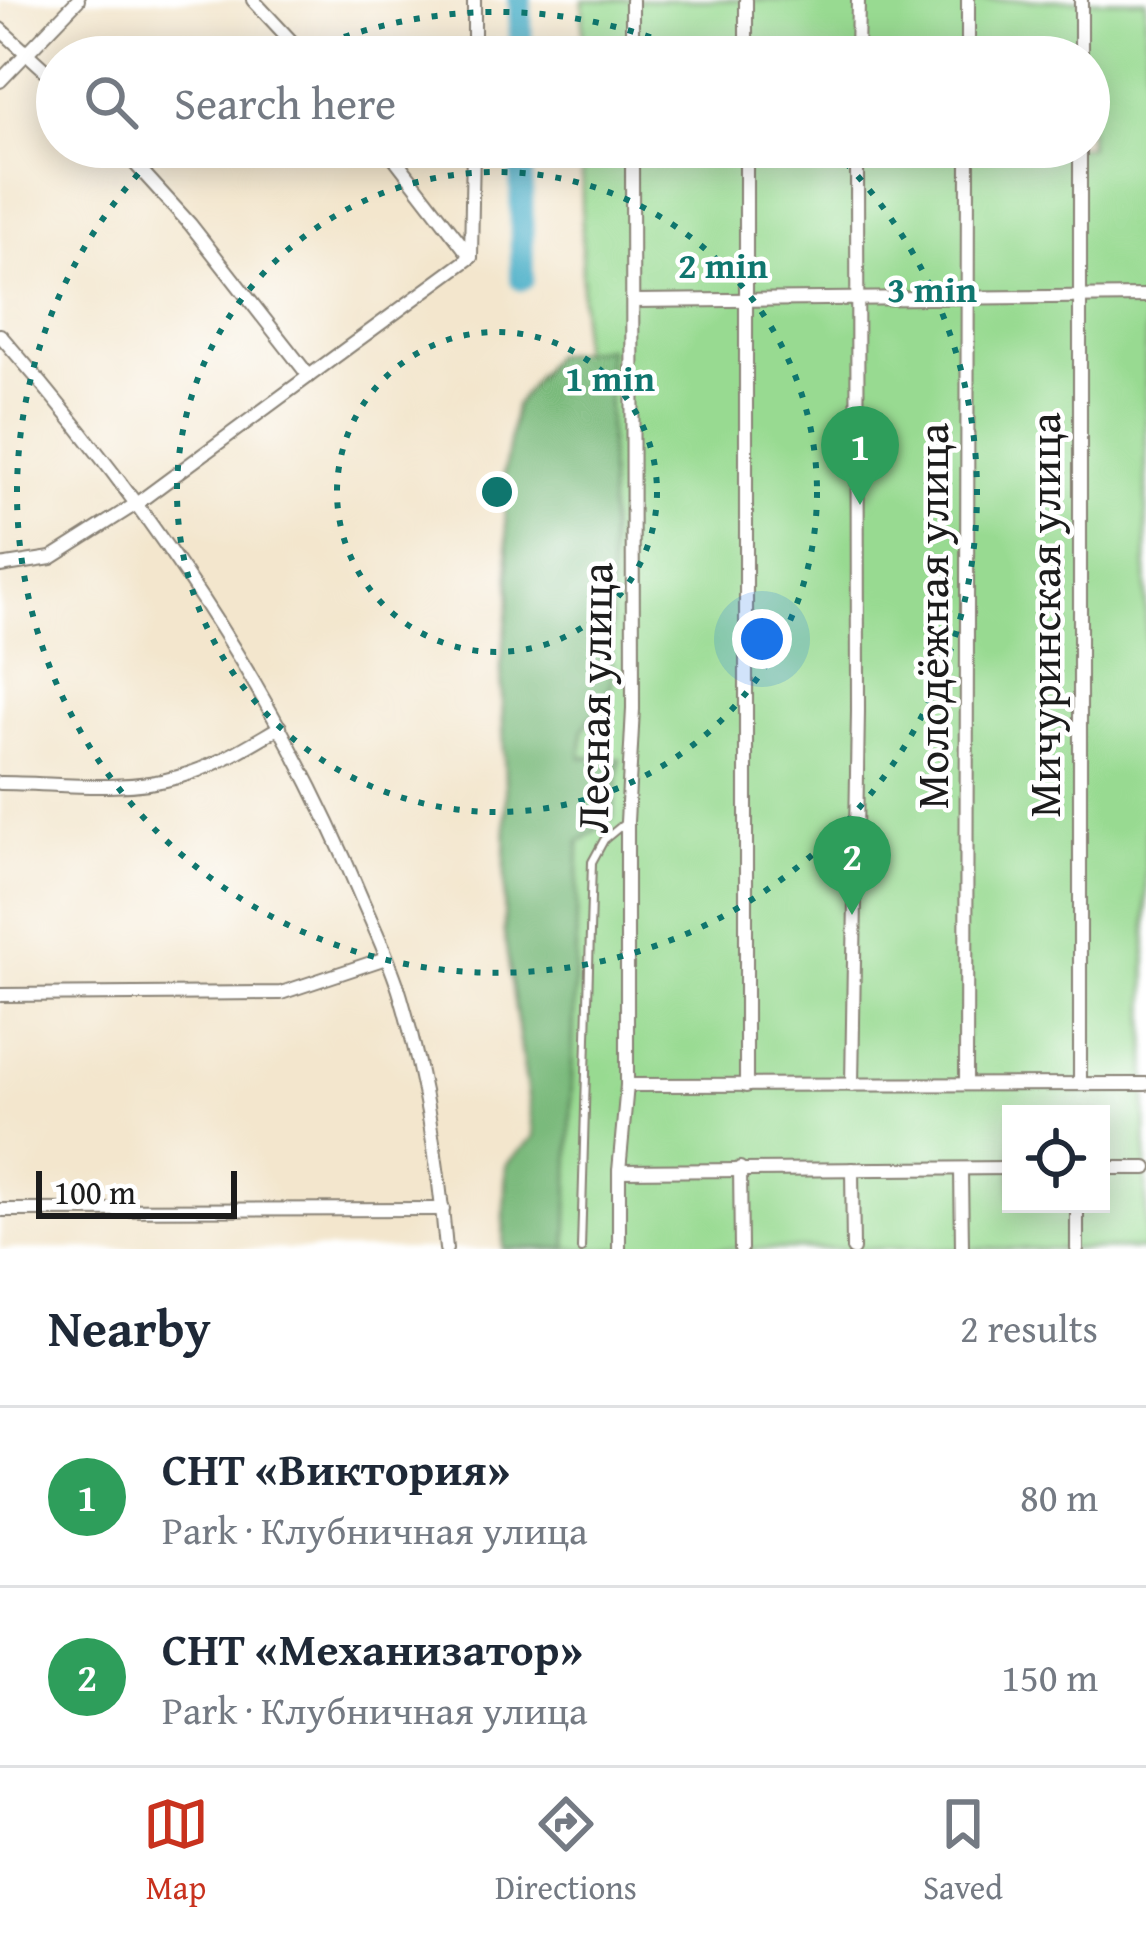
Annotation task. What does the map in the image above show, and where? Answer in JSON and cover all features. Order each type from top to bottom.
[{"type":"street","points":[[43,36],[78,0]]},
{"type":"street","points":[[253,0],[286,36]]},
{"type":"street","points":[[474,0],[474,36]]},
{"type":"street","points":[[632,0],[632,36]]},
{"type":"street","points":[[746,0],[746,36]]},
{"type":"street","points":[[857,0],[857,36]]},
{"type":"street","points":[[968,0],[968,36]]},
{"type":"street","points":[[1081,0],[1081,36]]},
{"type":"street","points":[[0,29],[36,62]]},
{"type":"street","points":[[0,81],[36,43]]},
{"type":"street","points":[[139,168],[190,224],[309,376]]},
{"type":"street","points":[[402,168],[471,257]]},
{"type":"street","points":[[471,257],[472,168]]},
{"type":"street","name":"Лесная улица","points":[[620,1249],[633,709],[632,168]]},
{"type":"street","points":[[746,168],[746,1086]]},
{"type":"street","points":[[852,1085],[858,711],[857,168]]},
{"type":"street","name":"Молодёжная улица","points":[[966,1084],[968,168]]},
{"type":"street","name":"Мичуринская улица","points":[[1080,168],[1081,1084]]},
{"type":"street","points":[[0,566],[51,558],[136,504],[471,257]]},
{"type":"street","points":[[633,301],[1146,296]]},
{"type":"street","points":[[0,335],[54,396],[136,504],[280,727],[335,836],[401,995],[446,1249]]},
{"type":"street","points":[[0,783],[111,785],[174,778],[216,764],[280,727]]},
{"type":"street","points":[[0,995],[281,993],[386,958]]},
{"type":"street","points":[[627,1085],[1146,1084]]},
{"type":"street","points":[[740,1168],[741,1249]]},
{"type":"street","points":[[852,1168],[853,1249]]},
{"type":"street","points":[[619,1171],[1002,1168]]},
{"type":"street","points":[[1110,1168],[1146,1168]]},
{"type":"street","points":[[961,1169],[962,1249]]},
{"type":"street","points":[[0,1210],[442,1209]]},
{"type":"street","points":[[1077,1213],[1077,1249]]},
{"type":"lane","points":[[581,1249],[592,862],[604,840],[627,822]]},
{"type":"green space","points":[[583,0],[1146,0],[1146,1249],[545,1249],[582,302],[582,168],[1110,168],[1110,36],[583,36]]},
{"type":"green space","points":[[608,348],[612,685],[583,730],[581,757],[620,759],[613,818],[579,842],[567,1249],[503,1249],[506,1164],[534,1137],[504,933],[501,667],[510,594],[503,479],[515,406],[553,355]]},
{"type":"waterway","points":[[520,0],[521,36]]},
{"type":"waterway","points":[[521,168],[522,279]]},
{"type":"place","name":"СНТ «Виктория»","points":[[860,505]]},
{"type":"place","name":"СНТ «Механизатор»","points":[[852,915]]}]
